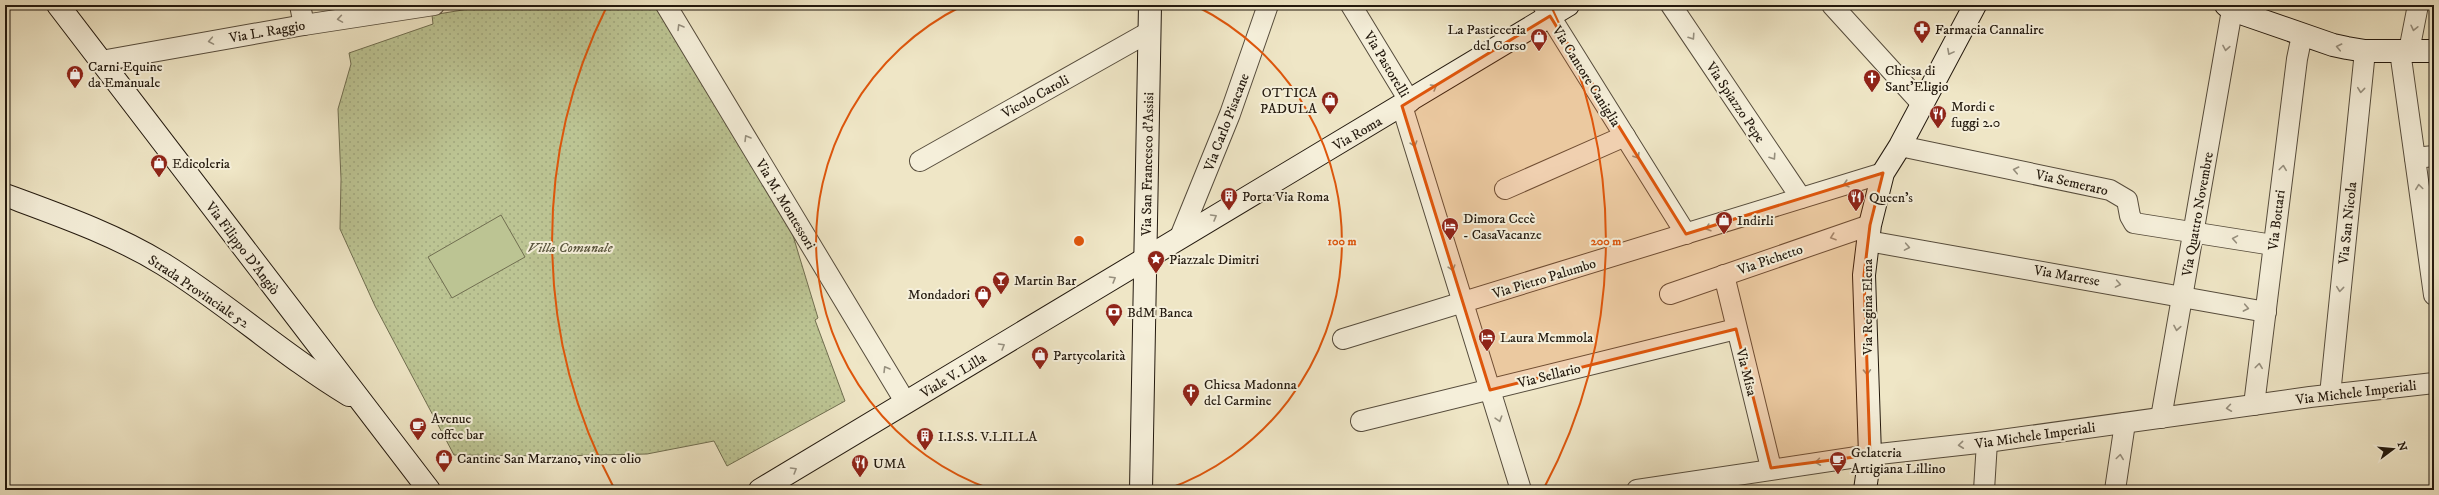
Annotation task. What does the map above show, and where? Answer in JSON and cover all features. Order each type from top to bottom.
[{"type":"street","name":"Via Filippo D'Angiò","points":[[58,5],[428,490]]},
{"type":"street","points":[[300,5],[304,25]]},
{"type":"street","name":"Via L. Raggio","points":[[100,61],[304,25],[434,5]]},
{"type":"street","name":"Via M. Montessori","points":[[666,5],[906,403]]},
{"type":"street","name":"Via San Francesco d'Assisi","points":[[1141,490],[1150,5]]},
{"type":"street","name":"Via Carlo Pisacane","points":[[1180,237],[1230,114],[1268,5]]},
{"type":"street","name":"Via Pastorelli","points":[[1351,5],[1406,104],[1463,303],[1521,490]]},
{"type":"street","name":"Via Roma","points":[[1145,260],[1180,237],[1406,104],[1546,11],[1568,5]]},
{"type":"street","name":"Via Spiazzo Pepe","points":[[1670,5],[1801,198]]},
{"type":"street","points":[[1832,5],[1922,104]]},
{"type":"street","name":"Via Regina Elena","points":[[1865,490],[1870,455],[1864,275],[1869,233],[1883,173],[1900,146],[1975,5]]},
{"type":"street","points":[[2418,5],[2405,51],[2425,157],[2434,295]]},
{"type":"street","points":[[2229,8],[2332,45],[2365,51],[2434,51]]},
{"type":"street","name":"Via Quattro Novembre","points":[[2161,418],[2194,232],[2229,8]]},
{"type":"street","name":"Via Cantore Caniglia","points":[[1546,11],[1686,234]]},
{"type":"street","name":"Vicolo Caroli","points":[[920,161],[1149,32]]},
{"type":"street","name":"Via Bottari","points":[[2254,405],[2297,59],[2302,35]]},
{"type":"street","name":"Via San Nicola","points":[[2330,395],[2365,51]]},
{"type":"street","name":"Via Cantore Caniglia","points":[[1505,189],[1625,136]]},
{"type":"street","name":"Via Semeraro","points":[[1900,146],[2110,190],[2127,200],[2130,216],[2134,223],[2273,246]]},
{"type":"street","name":"Via Pietro Palumbo","points":[[1343,339],[1883,173]]},
{"type":"street","name":"Strada Provinciale 52","points":[[5,195],[91,226],[163,264],[254,327],[312,373],[358,400]]},
{"type":"street","name":"Via Pichetto","points":[[1670,294],[1724,275],[1869,233]]},
{"type":"street","name":"Via Marrese","points":[[1869,233],[2266,312]]},
{"type":"street","name":"Viale V. Lilla","points":[[760,490],[1145,260]]},
{"type":"street","name":"Via Misa","points":[[1724,275],[1771,468]]},
{"type":"street","name":"Via Sellario","points":[[1361,420],[1490,390],[1736,329]]},
{"type":"street","name":"Via Michele Imperiali","points":[[1637,490],[1689,487],[1771,468],[1987,442],[2254,405],[2434,383]]},
{"type":"street","points":[[2115,490],[2125,423]]},
{"type":"street","points":[[1984,490],[1987,442]]},
{"type":"highlighted area","points":[[1550,16],[1686,234],[1883,173],[1870,225],[1864,275],[1870,455],[1771,468],[1736,329],[1490,390],[1402,106]]},
{"type":"green space","name":"Villa Comunale","points":[[493,5],[656,5],[791,229],[818,318],[815,320],[845,401],[727,466],[714,441],[647,454],[553,456],[454,455],[375,306],[340,229],[341,179],[338,109],[351,64],[349,53],[433,24],[432,15]]},
{"type":"green space","points":[[501,215],[525,257],[452,298],[428,257]]},
{"type":"railway","points":[[5,484],[7,490]]},
{"type":"place","name":"Farmacia Cannalire","points":[[1922,44]]},
{"type":"place","name":"La Pasticceria del Corso","points":[[1539,52]]},
{"type":"place","name":"Carni Equine da Emanuale","points":[[75,89]]},
{"type":"place","name":"Chiesa di Sant'Eligio","points":[[1872,93]]},
{"type":"place","name":"OTTICA PADULA","points":[[1330,115]]},
{"type":"place","name":"Mordi e fuggi 2.0","points":[[1938,129]]},
{"type":"place","name":"Edicoleria","points":[[159,178]]},
{"type":"place","name":"Porta Via Roma","points":[[1229,211]]},
{"type":"place","name":"Queen's","points":[[1856,212]]},
{"type":"place","name":"Indirli","points":[[1724,235]]},
{"type":"place","name":"Dimora Cecè - CasaVacanze","points":[[1450,241]]},
{"type":"place","name":"Piazzale Dimitri","points":[[1156,274]]},
{"type":"place","name":"Martin Bar","points":[[1001,295]]},
{"type":"place","name":"Mondadori","points":[[983,309]]},
{"type":"place","name":"BdM Banca","points":[[1114,327]]},
{"type":"place","name":"Laura Memmola","points":[[1487,352]]},
{"type":"place","name":"Partycolarità","points":[[1040,370]]},
{"type":"place","name":"Chiesa Madonna del Carmine","points":[[1191,407]]},
{"type":"place","name":"Avenue coffee bar","points":[[418,441]]},
{"type":"place","name":"I.I.S.S. V.LILLA","points":[[925,451]]},
{"type":"place","name":"Cantine San Marzano, vino e olio","points":[[444,473]]},
{"type":"place","name":"Gelateria Artigiana Lillino","points":[[1838,475]]},
{"type":"place","name":"UMA","points":[[860,478]]}]
